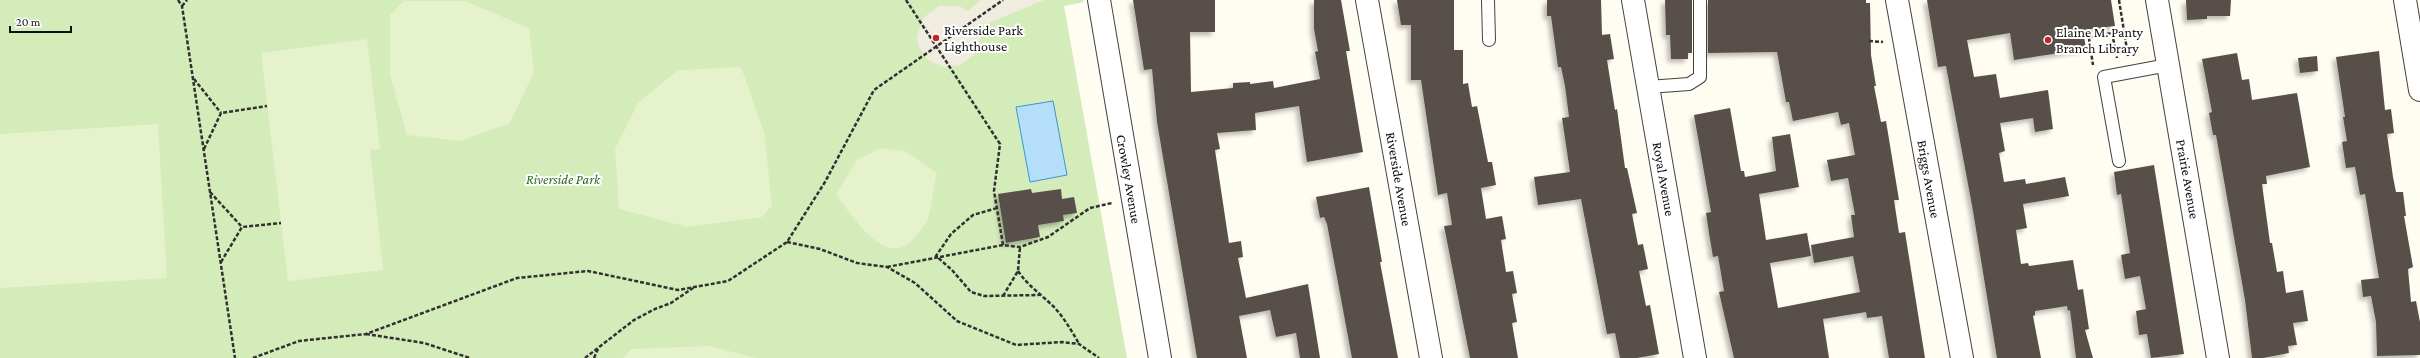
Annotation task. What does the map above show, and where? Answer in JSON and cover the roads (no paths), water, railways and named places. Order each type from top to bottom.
[{"type":"street","name":"Crowley Avenue","points":[[1099,0],[1160,358]]},
{"type":"street","name":"Riverside Avenue","points":[[1367,0],[1431,358]]},
{"type":"street","name":"Royal Avenue","points":[[1633,0],[1695,358]]},
{"type":"street","name":"Briggs Avenue","points":[[1897,0],[1962,358]]},
{"type":"street","name":"Prairie Avenue","points":[[2157,0],[2218,358]]},
{"type":"street","points":[[2405,0],[2420,90]]},
{"type":"lane","points":[[1488,0],[1489,40]]},
{"type":"lane","points":[[1648,87],[1689,84],[1700,77],[1700,0]]},
{"type":"lane","points":[[2119,161],[2104,77],[2168,65]]},
{"type":"water","points":[[1053,101],[1067,175],[1030,182],[1016,107]]},
{"type":"place","name":"Riverside Park Lighthouse","points":[[936,38]]},
{"type":"place","name":"Elaine M. Panty Branch Library","points":[[2048,40]]},
{"type":"park label","name":"Riverside Park","points":[[563,179]]}]
